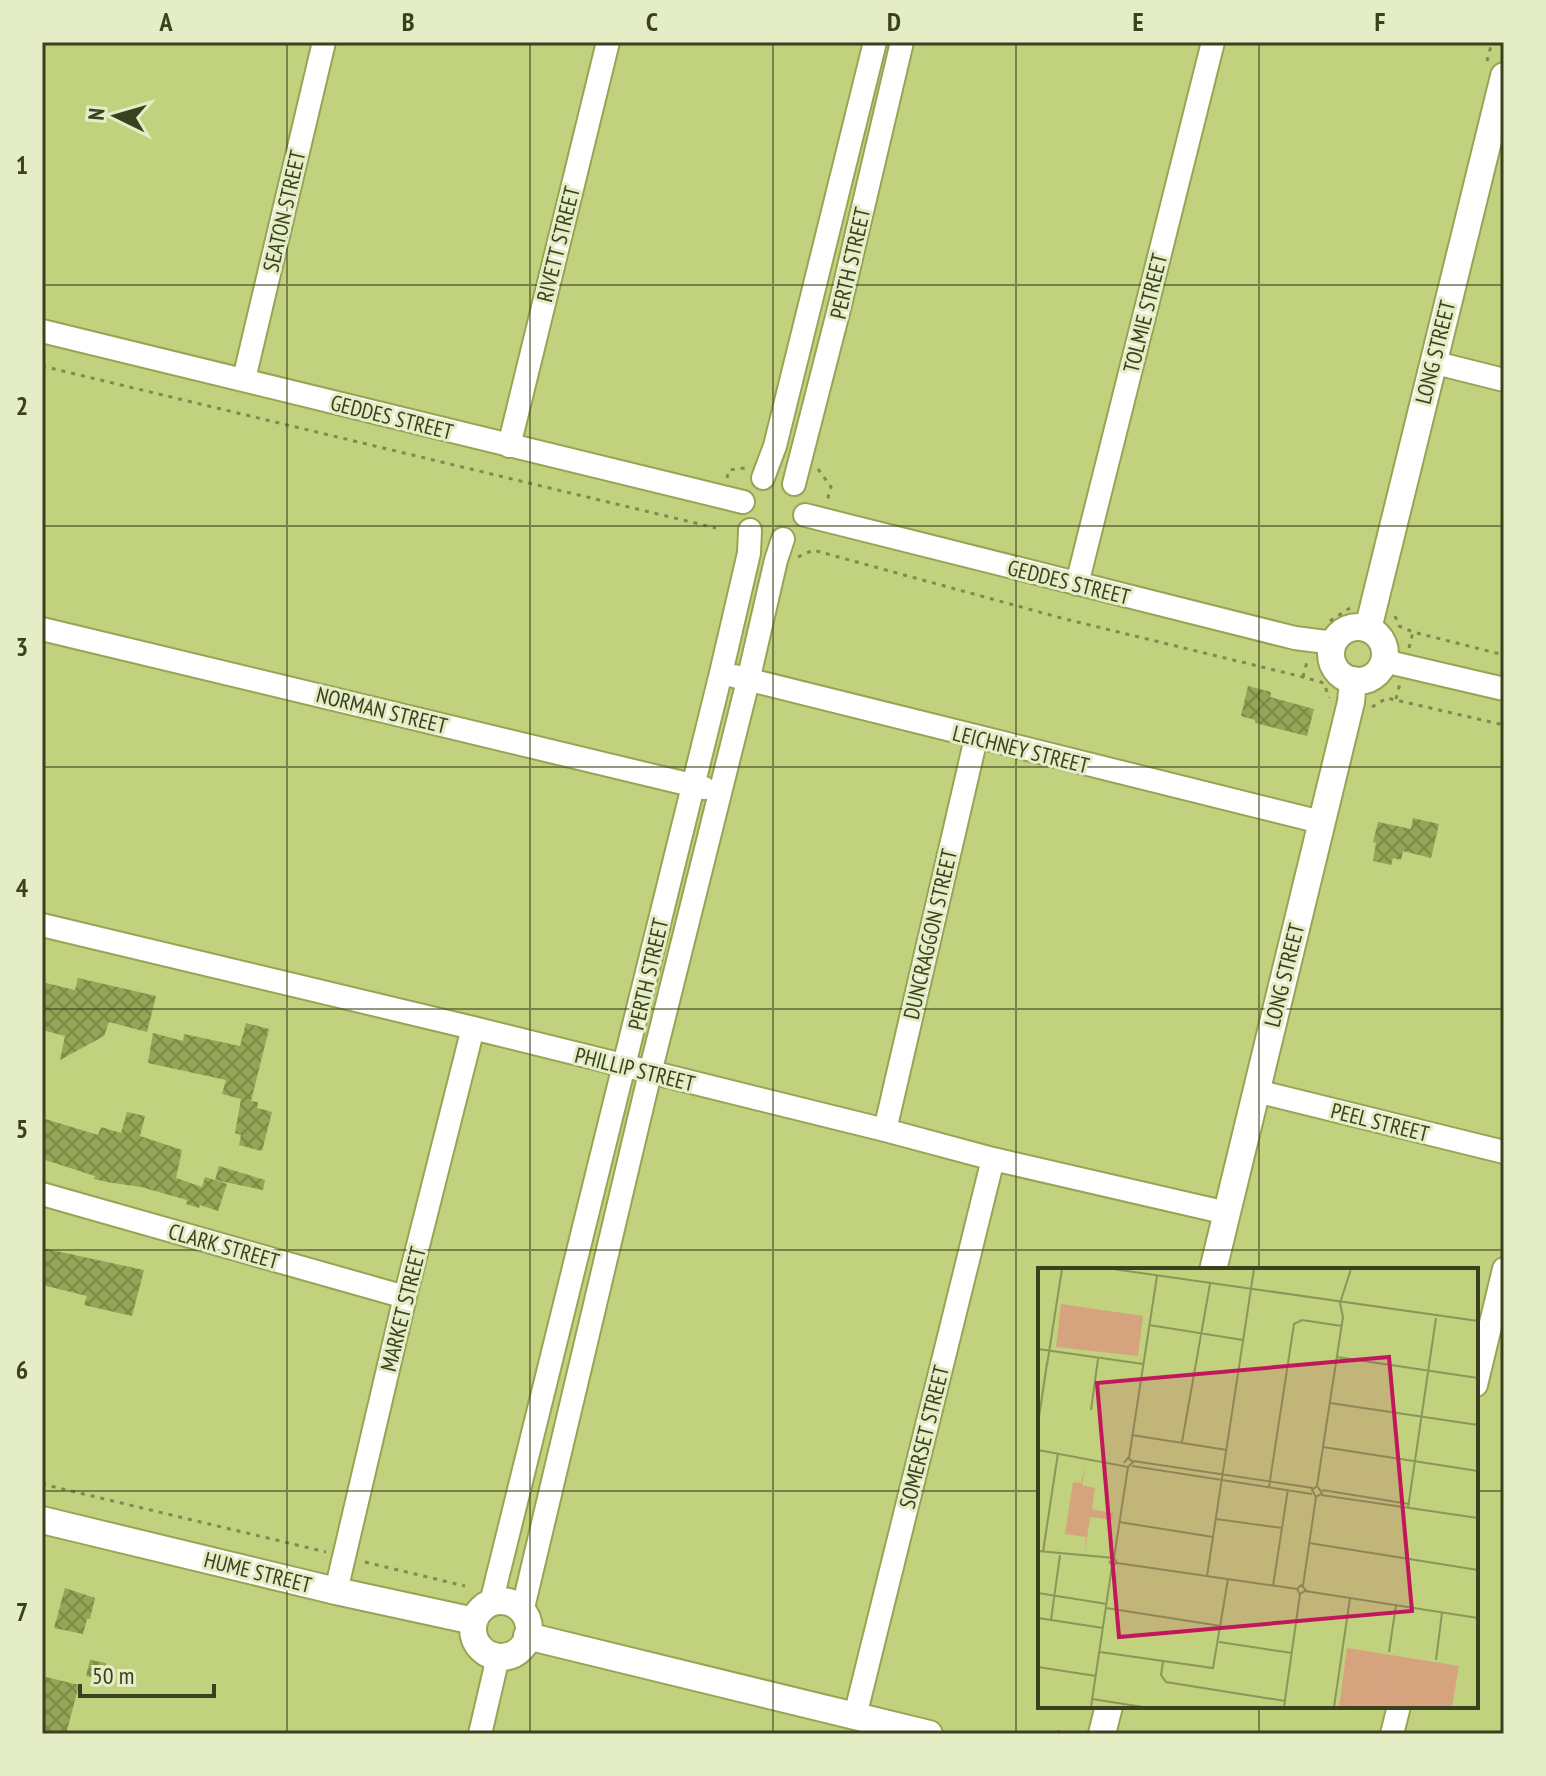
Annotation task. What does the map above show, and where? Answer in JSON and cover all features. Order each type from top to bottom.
[{"type":"street","name":"SEATON STREET","points":[[244,379],[324,42]]},
{"type":"street","name":"RIVETT STREET","points":[[509,446],[608,42]]},
{"type":"street","name":"PERTH STREET","points":[[754,473],[775,446],[875,42]]},
{"type":"street","name":"PERTH STREET","points":[[794,484],[902,42]]},
{"type":"street","name":"TOLMIE STREET","points":[[1077,584],[1213,42]]},
{"type":"street","name":"LONG STREET","points":[[1368,629],[1503,86]]},
{"type":"street","points":[[813,299],[840,305]]},
{"type":"street","name":"GEDDES STREET","points":[[42,331],[732,499]]},
{"type":"street","points":[[1432,362],[1504,380]]},
{"type":"street","points":[[754,473],[783,478],[794,484],[803,495],[805,515],[780,550],[750,530],[732,499],[750,487],[754,473]]},
{"type":"street","name":"GEDDES STREET","points":[[805,515],[1295,638],[1334,643]]},
{"type":"street","name":"PERTH STREET","points":[[483,1612],[626,1067],[749,553],[750,530]]},
{"type":"street","name":"PERTH STREET","points":[[525,1624],[650,1073],[780,550]]},
{"type":"street","name":"NORMAN STREET","points":[[42,629],[721,793]]},
{"type":"street","points":[[1348,629],[1368,629],[1381,641],[1384,661],[1374,675],[1352,691],[1335,669],[1331,653],[1334,643],[1348,629]]},
{"type":"street","points":[[1384,661],[1504,689]]},
{"type":"street","name":"LEICHNEY STREET","points":[[721,673],[1321,822]]},
{"type":"street","name":"LONG STREET","points":[[1213,1268],[1352,691]]},
{"type":"street","name":"DUNCRAGGON STREET","points":[[885,1130],[976,738]]},
{"type":"street","name":"PHILLIP STREET","points":[[42,925],[473,1028],[993,1159],[1227,1213]]},
{"type":"street","name":"MARKET STREET","points":[[336,1591],[405,1297],[473,1028]]},
{"type":"street","name":"PEEL STREET","points":[[1256,1091],[1504,1152]]},
{"type":"street","name":"SOMERSET STREET","points":[[855,1716],[993,1159]]},
{"type":"street","name":"CLARK STREET","points":[[42,1194],[405,1297]]},
{"type":"street","points":[[1478,1377],[1504,1269]]},
{"type":"street","name":"HUME STREET","points":[[42,1520],[336,1591],[483,1612]]},
{"type":"street","points":[[525,1624],[520,1650],[506,1657],[490,1655],[478,1645],[473,1629],[483,1612],[508,1603],[525,1624],[929,1734]]},
{"type":"street","points":[[480,1734],[498,1657]]},
{"type":"street","points":[[1102,1734],[1108,1708]]},
{"type":"street","points":[[1392,1734],[1398,1708]]},
{"type":"path","points":[[42,366],[716,528]]},
{"type":"path","points":[[732,499],[729,470],[754,473]]},
{"type":"path","points":[[780,550],[787,561],[813,550],[1065,619],[1303,677],[1324,683],[1329,698],[1352,691],[1372,707],[1387,698],[1504,725]]},
{"type":"path","points":[[1413,632],[1504,655]]},
{"type":"path","points":[[42,1484],[465,1586]]},
{"type":"path","points":[[1058,1734],[1060,1728]]},
{"type":"building","points":[[1248,686],[1271,692],[1270,697],[1314,709],[1307,736],[1255,723],[1255,720],[1241,716]]},
{"type":"building","points":[[1413,818],[1439,824],[1431,858],[1403,851],[1401,860],[1393,858],[1391,865],[1373,861],[1376,843],[1373,842],[1378,822],[1411,829]]},
{"type":"building","points":[[78,978],[156,996],[147,1032],[109,1022],[104,1036],[60,1060],[65,1036],[42,1030],[42,982],[75,990]]},
{"type":"building","points":[[246,1023],[269,1029],[251,1101],[258,1102],[257,1108],[272,1112],[262,1151],[239,1145],[241,1135],[235,1133],[241,1099],[222,1094],[226,1080],[148,1063],[153,1033],[183,1041],[184,1034],[240,1046]]},
{"type":"building","points":[[127,1112],[145,1116],[140,1136],[182,1150],[176,1178],[202,1187],[205,1177],[227,1184],[218,1211],[186,1204],[187,1200],[141,1187],[94,1179],[95,1176],[42,1159],[42,1118],[98,1135],[101,1127],[121,1133]]},
{"type":"building","points":[[219,1166],[265,1180],[263,1190],[215,1180]]},
{"type":"building","points":[[42,1248],[144,1270],[132,1316],[84,1305],[87,1296],[42,1285]]},
{"type":"building","points":[[65,1588],[95,1598],[83,1634],[54,1628]]},
{"type":"building","points":[[90,1660],[106,1663],[103,1680],[86,1676]]},
{"type":"building","points":[[46,1677],[79,1685],[66,1734],[42,1734],[42,1692]]}]
